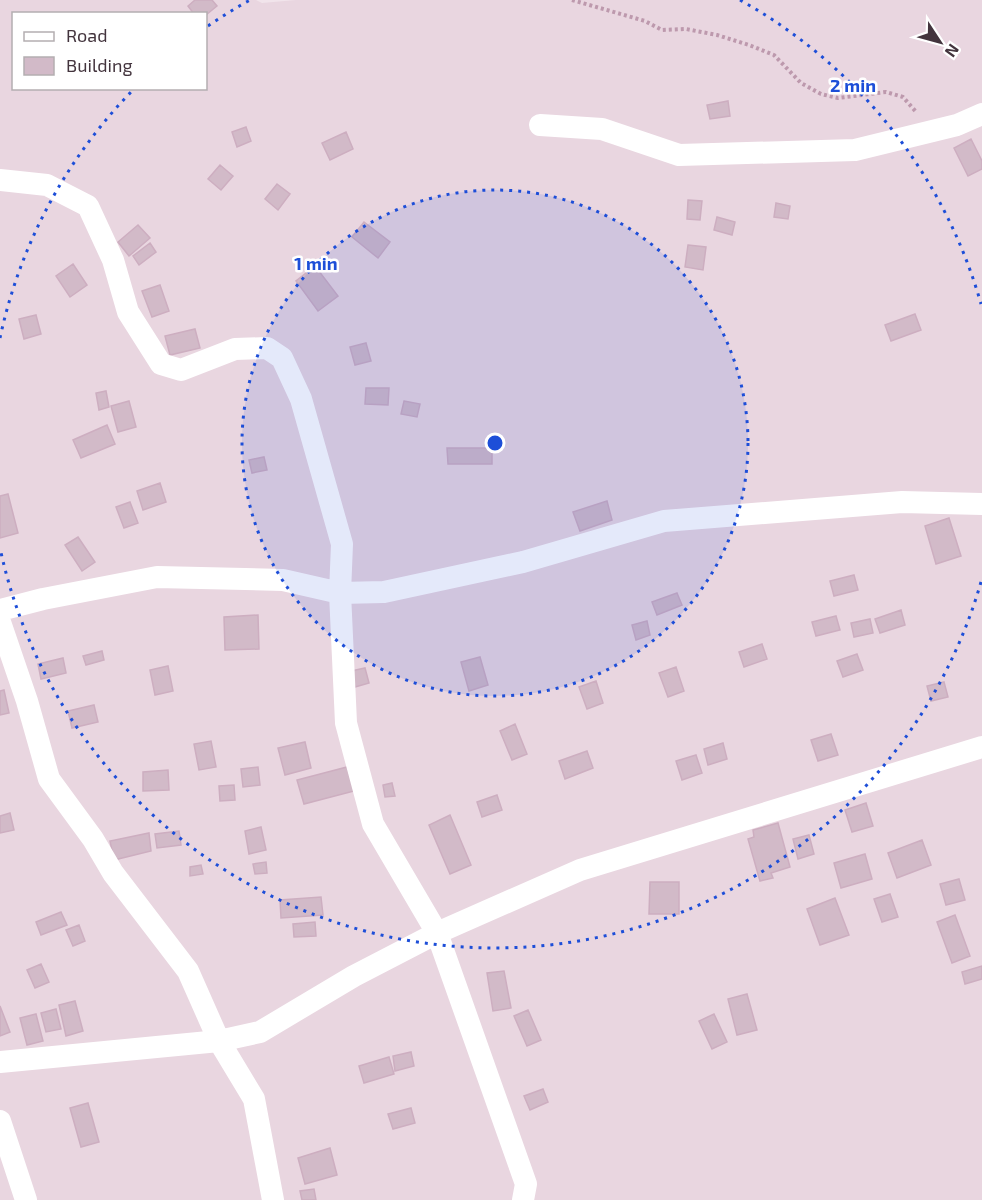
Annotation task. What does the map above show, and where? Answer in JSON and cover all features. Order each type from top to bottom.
[{"type":"street","points":[[540,125],[602,129],[679,155],[855,150],[957,125],[982,114]]},
{"type":"street","points":[[0,180],[47,185],[88,206],[113,260],[128,312],[161,364],[181,370],[235,349],[267,348],[282,358],[301,399],[342,544],[340,592],[346,723],[373,824],[437,933],[526,1184],[523,1200]]},
{"type":"street","points":[[0,610],[157,577],[283,580],[340,592],[384,592],[524,562],[664,521],[902,502],[982,504]]},
{"type":"street","points":[[0,622],[27,701],[49,779],[93,839],[112,873],[188,971],[219,1041],[254,1099],[273,1200]]},
{"type":"street","points":[[0,1062],[219,1041],[260,1032],[354,976],[437,933],[580,870],[982,747]]},
{"type":"street","points":[[0,1121],[26,1200]]},
{"type":"path","points":[[572,0],[645,21],[662,30],[686,29],[717,35],[774,54],[801,82],[822,94],[838,98],[886,92],[903,97],[916,111],[926,132]]},
{"type":"shaded area","points":[[0,0],[256,0],[262,3],[296,0],[982,0],[982,1200],[0,1200]]},
{"type":"building","points":[[195,0],[212,0],[217,6],[207,14],[207,12],[192,12],[188,6]]},
{"type":"building","points":[[728,101],[730,116],[710,119],[707,105]]},
{"type":"building","points":[[246,127],[251,141],[237,147],[232,132]]},
{"type":"building","points":[[346,132],[353,149],[330,160],[322,143]]},
{"type":"building","points":[[971,139],[982,161],[982,169],[968,176],[954,148]]},
{"type":"building","points":[[220,165],[233,176],[221,190],[208,179]]},
{"type":"building","points":[[277,184],[290,194],[278,210],[265,199]]},
{"type":"building","points":[[688,200],[702,201],[700,220],[687,219]]},
{"type":"building","points":[[776,203],[790,206],[788,219],[774,217]]},
{"type":"building","points":[[717,217],[735,222],[732,235],[714,230]]},
{"type":"building","points":[[364,222],[390,242],[378,258],[352,237]]},
{"type":"building","points":[[138,225],[150,238],[129,256],[118,242]]},
{"type":"building","points":[[150,243],[156,252],[139,265],[133,256]]},
{"type":"building","points":[[688,245],[706,247],[703,270],[685,267]]},
{"type":"building","points":[[73,264],[87,285],[70,297],[56,276]]},
{"type":"building","points":[[315,266],[338,296],[318,311],[296,281]]},
{"type":"building","points":[[160,285],[169,311],[152,317],[142,291]]},
{"type":"building","points":[[915,314],[921,330],[891,341],[885,325]]},
{"type":"building","points":[[36,315],[41,334],[24,339],[19,319]]},
{"type":"building","points":[[195,329],[200,348],[170,355],[165,336]]},
{"type":"building","points":[[366,343],[371,361],[355,365],[350,347]]},
{"type":"building","points":[[366,388],[389,388],[388,405],[365,404]]},
{"type":"building","points":[[106,391],[109,407],[99,410],[96,393]]},
{"type":"building","points":[[129,401],[136,427],[118,432],[111,406]]},
{"type":"building","points":[[404,401],[420,404],[417,417],[401,414]]},
{"type":"building","points":[[107,425],[115,444],[81,458],[73,440]]},
{"type":"building","points":[[447,448],[492,448],[492,464],[448,464]]},
{"type":"building","points":[[264,457],[267,470],[252,473],[249,460]]},
{"type":"building","points":[[160,483],[166,502],[143,510],[137,491]]},
{"type":"building","points":[[8,494],[18,533],[0,538],[0,496]]},
{"type":"building","points":[[607,501],[612,520],[580,531],[573,512]]},
{"type":"building","points":[[130,502],[138,523],[124,528],[116,507]]},
{"type":"building","points":[[949,518],[961,556],[936,564],[925,526]]},
{"type":"building","points":[[78,537],[95,562],[82,571],[65,545]]},
{"type":"building","points":[[854,575],[858,590],[834,596],[830,581]]},
{"type":"building","points":[[677,593],[682,605],[657,615],[652,602]]},
{"type":"building","points":[[901,610],[905,625],[880,633],[875,619]]},
{"type":"building","points":[[258,615],[259,649],[225,650],[224,617]]},
{"type":"building","points":[[836,616],[840,630],[816,636],[812,622]]},
{"type":"building","points":[[870,619],[873,633],[854,637],[851,623]]},
{"type":"building","points":[[647,621],[650,635],[636,640],[632,625]]},
{"type":"building","points":[[762,644],[767,659],[744,667],[739,652]]},
{"type":"building","points":[[102,651],[104,660],[86,665],[83,656]]},
{"type":"building","points":[[857,654],[863,670],[843,677],[837,661]]},
{"type":"building","points":[[480,657],[488,685],[469,691],[461,662]]},
{"type":"building","points":[[63,658],[66,673],[41,679],[38,664]]},
{"type":"building","points":[[168,666],[173,691],[155,695],[150,670]]},
{"type":"building","points":[[676,667],[684,691],[668,697],[659,673]]},
{"type":"building","points":[[365,668],[369,683],[355,687],[351,671]]},
{"type":"building","points":[[596,681],[603,703],[587,709],[579,687]]},
{"type":"building","points":[[944,682],[948,697],[931,701],[927,686]]},
{"type":"building","points":[[4,690],[9,713],[0,715],[0,691]]},
{"type":"building","points":[[94,705],[98,722],[72,728],[68,711]]},
{"type":"building","points":[[515,724],[527,754],[512,760],[500,731]]},
{"type":"building","points":[[831,734],[838,755],[818,761],[811,740]]},
{"type":"building","points":[[211,741],[216,767],[199,770],[194,744]]},
{"type":"building","points":[[305,742],[311,768],[285,775],[278,748]]},
{"type":"building","points":[[723,743],[727,759],[708,765],[704,749]]},
{"type":"building","points":[[587,751],[593,768],[565,779],[559,761]]},
{"type":"building","points":[[696,755],[702,773],[682,780],[676,761]]},
{"type":"building","points":[[258,767],[260,785],[243,787],[241,769]]},
{"type":"building","points":[[347,767],[354,791],[304,804],[297,780]]},
{"type":"building","points":[[168,770],[169,790],[143,791],[143,772]]},
{"type":"building","points":[[392,783],[395,796],[385,797],[383,785]]},
{"type":"building","points":[[234,785],[235,800],[220,801],[219,786]]},
{"type":"building","points":[[497,795],[502,810],[482,817],[477,802]]},
{"type":"building","points":[[866,803],[873,826],[852,832],[845,810]]},
{"type":"building","points":[[10,813],[14,830],[0,833],[0,816]]},
{"type":"building","points":[[450,815],[471,865],[450,874],[429,825]]},
{"type":"building","points":[[778,823],[790,867],[771,873],[773,878],[760,881],[748,839],[754,837],[753,830]]},
{"type":"building","points":[[261,827],[266,850],[249,854],[245,831]]},
{"type":"building","points":[[179,831],[181,845],[157,848],[155,834]]},
{"type":"building","points":[[149,833],[151,851],[114,860],[110,841]]},
{"type":"building","points":[[809,835],[814,854],[798,859],[793,839]]},
{"type":"building","points":[[922,840],[931,865],[897,878],[888,853]]},
{"type":"building","points":[[865,854],[872,879],[841,888],[834,863]]},
{"type":"building","points":[[266,862],[267,873],[255,874],[253,864]]},
{"type":"building","points":[[201,865],[203,874],[190,876],[190,867]]},
{"type":"building","points":[[959,879],[965,900],[946,905],[940,884]]},
{"type":"building","points":[[650,882],[679,882],[679,914],[649,914]]},
{"type":"building","points":[[890,894],[898,917],[882,922],[874,899]]},
{"type":"building","points":[[321,897],[323,915],[281,918],[280,900]]},
{"type":"building","points":[[835,898],[849,935],[820,945],[807,909]]},
{"type":"building","points":[[61,912],[67,925],[41,935],[36,922]]},
{"type":"building","points":[[955,915],[970,956],[952,963],[937,922]]},
{"type":"building","points":[[315,922],[316,936],[294,937],[293,924]]},
{"type":"building","points":[[79,925],[85,941],[73,946],[66,930]]},
{"type":"building","points":[[41,964],[49,982],[35,988],[27,970]]},
{"type":"building","points":[[982,966],[982,979],[965,984],[962,972]]},
{"type":"building","points":[[504,971],[511,1008],[493,1011],[487,973]]},
{"type":"building","points":[[747,994],[757,1030],[737,1035],[728,999]]},
{"type":"building","points":[[75,1001],[83,1031],[66,1036],[59,1005]]},
{"type":"building","points":[[0,1006],[10,1032],[0,1036]]},
{"type":"building","points":[[56,1009],[61,1029],[46,1032],[41,1013]]},
{"type":"building","points":[[528,1010],[541,1040],[527,1046],[514,1016]]},
{"type":"building","points":[[36,1014],[43,1041],[27,1045],[20,1018]]},
{"type":"building","points":[[714,1014],[727,1042],[712,1049],[699,1021]]},
{"type":"building","points":[[411,1052],[414,1066],[395,1071],[393,1056]]},
{"type":"building","points":[[389,1057],[394,1074],[364,1083],[359,1066]]},
{"type":"building","points":[[543,1089],[548,1102],[530,1110],[524,1096]]},
{"type":"building","points":[[88,1103],[99,1142],[81,1147],[70,1108]]},
{"type":"building","points":[[411,1108],[415,1123],[393,1129],[388,1114]]},
{"type":"building","points":[[330,1148],[337,1175],[305,1184],[298,1158]]},
{"type":"building","points":[[314,1189],[316,1200],[302,1200],[300,1191]]}]
